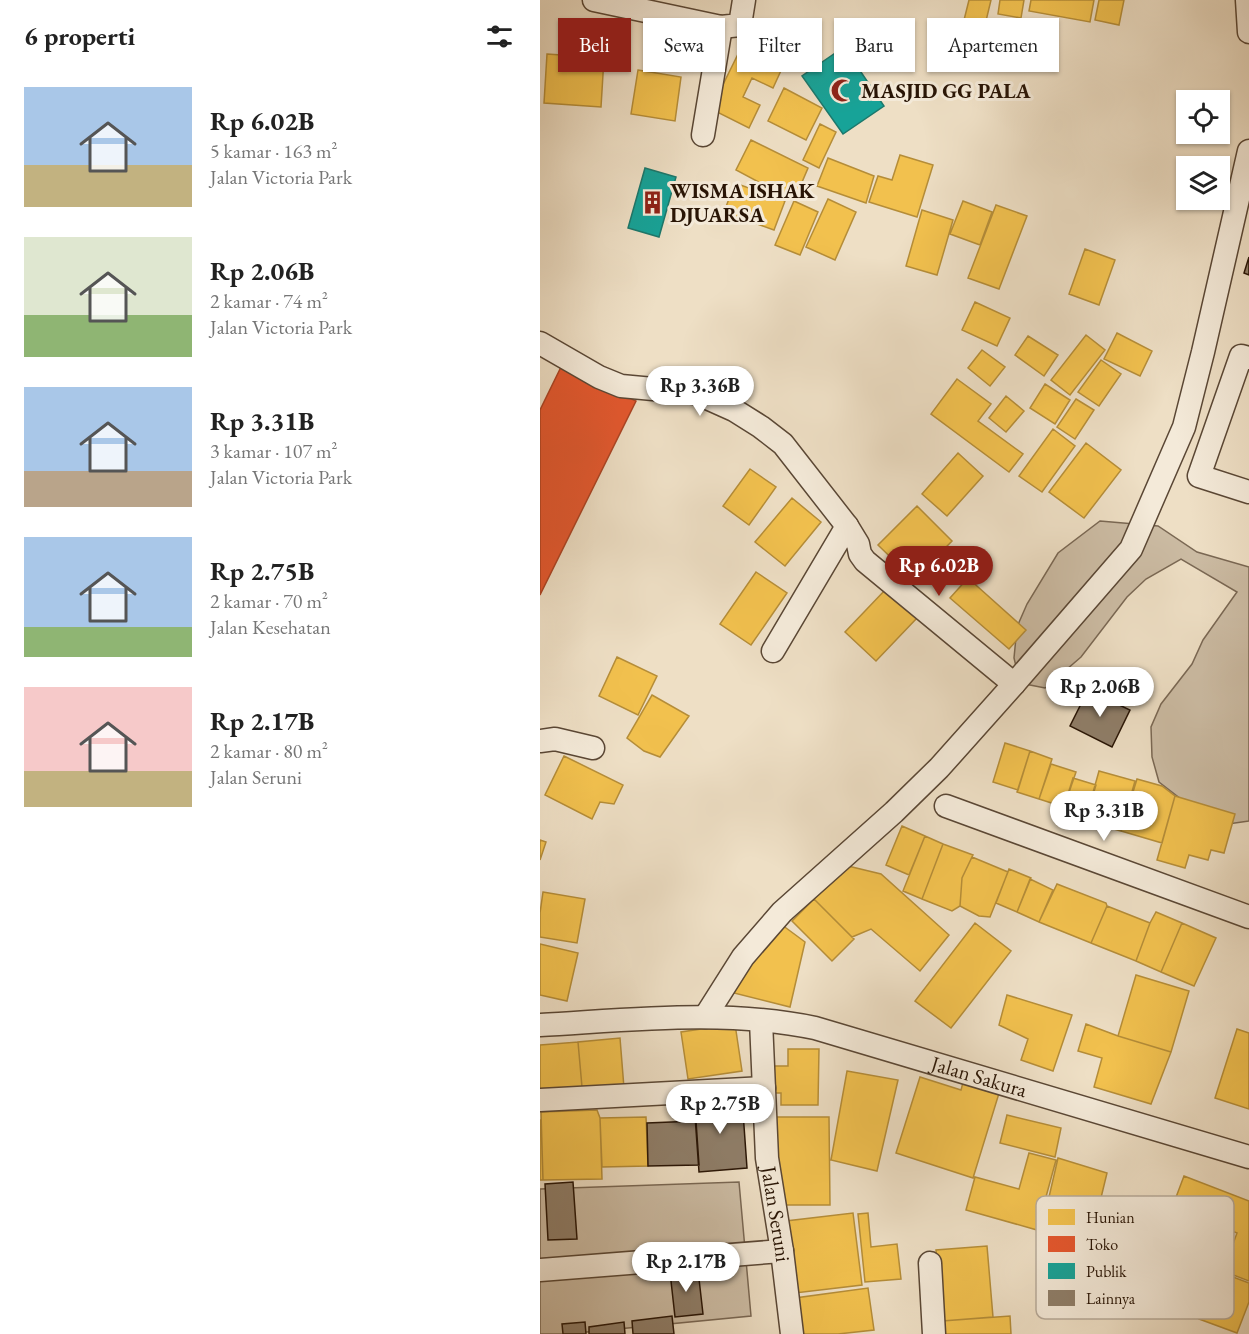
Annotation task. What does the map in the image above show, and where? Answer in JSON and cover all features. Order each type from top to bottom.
[{"type":"street","points":[[594,0],[679,18]]},
{"type":"street","points":[[725,27],[740,25],[744,0]]},
{"type":"street","points":[[1247,0],[1249,32]]},
{"type":"street","points":[[703,135],[714,72]]},
{"type":"street","points":[[705,1017],[742,957],[782,912],[894,812],[939,768],[1131,549],[1184,427],[1249,151]]},
{"type":"street","points":[[540,343],[598,377],[621,386],[696,393],[734,410],[761,427],[783,444],[847,526],[858,544],[864,561],[1014,684]]},
{"type":"street","points":[[1249,358],[1242,356],[1200,476],[1249,492]]},
{"type":"street","points":[[773,651],[847,526]]},
{"type":"street","points":[[540,741],[555,739],[593,748]]},
{"type":"street","points":[[946,806],[1249,917]]},
{"type":"street","name":"Jalan Sakura","points":[[540,1025],[705,1017],[785,1022],[815,1028],[1249,1157]]},
{"type":"street","name":"Jalan Seruni","points":[[761,1021],[767,1158],[792,1334]]},
{"type":"street","points":[[540,1100],[764,1088]]},
{"type":"street","points":[[540,1270],[782,1251]]},
{"type":"street","points":[[930,1263],[934,1334]]},
{"type":"shaded area","points":[[1100,521],[1158,526],[1197,552],[1249,567],[1249,821],[1228,824],[1203,816],[1159,782],[1152,757],[1151,727],[1161,704],[1192,664],[1203,640],[1237,592],[1181,559],[1146,579],[1127,597],[1081,657],[1045,688],[1020,683],[1014,658],[1017,627],[1027,604],[1058,553]]},
{"type":"shaded area","points":[[739,1182],[751,1316],[566,1334],[540,1334],[540,1189]]},
{"type":"building: Hunian","points":[[969,0],[991,0],[987,18],[964,18]]},
{"type":"building: Hunian","points":[[1000,0],[1024,0],[1021,18],[998,14]]},
{"type":"building: Hunian","points":[[1031,0],[1094,0],[1090,22],[1029,11]]},
{"type":"building: Hunian","points":[[1099,0],[1124,0],[1119,25],[1095,20]]},
{"type":"building: Hunian","points":[[547,54],[558,55],[558,72],[603,72],[601,107],[544,103]]},
{"type":"building: Hunian","points":[[737,56],[737,72],[780,72],[773,88],[752,78],[743,97],[760,105],[749,128],[711,109]]},
{"type":"building: Hunian","points":[[638,70],[681,77],[675,121],[631,114]]},
{"type":"building: Hunian","points":[[784,88],[822,108],[806,140],[768,121]]},
{"type":"building: Hunian","points":[[820,124],[836,132],[819,168],[803,160]]},
{"type":"building: Hunian","points":[[751,140],[808,168],[794,201],[736,170]]},
{"type":"building: Hunian","points":[[900,155],[933,165],[917,217],[869,202],[878,176],[892,180]]},
{"type":"building: Hunian","points":[[828,158],[874,176],[866,203],[817,186]]},
{"type":"building: Hunian","points":[[735,183],[785,201],[774,230],[724,212]]},
{"type":"building: Hunian","points":[[828,199],[856,212],[835,260],[806,247]]},
{"type":"building: Hunian","points":[[794,201],[818,212],[800,255],[775,245]]},
{"type":"building: Hunian","points":[[963,201],[992,212],[980,245],[950,234]]},
{"type":"building: Hunian","points":[[996,205],[1027,216],[999,289],[968,278]]},
{"type":"building: Hunian","points":[[922,210],[953,220],[937,275],[906,266]]},
{"type":"building: Hunian","points":[[1085,249],[1115,260],[1099,305],[1069,294]]},
{"type":"building: Hunian","points":[[975,302],[1010,318],[997,346],[962,330]]},
{"type":"building: Hunian","points":[[1117,333],[1152,351],[1140,376],[1104,359]]},
{"type":"building: Hunian","points":[[1086,335],[1105,350],[1070,395],[1051,380]]},
{"type":"building: Hunian","points":[[1028,336],[1058,355],[1044,376],[1015,355]]},
{"type":"building: Hunian","points":[[982,350],[1005,367],[990,386],[968,368]]},
{"type":"building: Hunian","points":[[1101,360],[1121,374],[1099,406],[1078,392]]},
{"type":"building: Hunian","points":[[957,379],[991,404],[978,421],[1023,454],[1009,472],[931,414]]},
{"type":"building: Hunian","points":[[1045,384],[1070,400],[1055,424],[1030,408]]},
{"type":"building: Hunian","points":[[1006,396],[1024,411],[1006,432],[989,418]]},
{"type":"building: Hunian","points":[[1076,399],[1094,410],[1075,439],[1057,427]]},
{"type":"building: Hunian","points":[[1053,429],[1075,446],[1042,492],[1019,476]]},
{"type":"building: Hunian","points":[[1086,443],[1121,470],[1084,518],[1049,492]]},
{"type":"building: Hunian","points":[[958,453],[983,476],[947,516],[922,494]]},
{"type":"building: Hunian","points":[[750,469],[776,487],[749,525],[723,506]]},
{"type":"building: Hunian","points":[[792,498],[821,522],[785,566],[755,542]]},
{"type":"building: Hunian","points":[[917,506],[952,541],[914,580],[878,545]]},
{"type":"building: Hunian","points":[[756,572],[787,593],[751,645],[720,624]]},
{"type":"building: Hunian","points":[[968,578],[1026,630],[1009,649],[950,598]]},
{"type":"building: Hunian","points":[[886,589],[917,618],[876,661],[845,632]]},
{"type":"building: Hunian","points":[[617,657],[657,676],[638,715],[599,696]]},
{"type":"building: Hunian","points":[[652,695],[689,716],[660,757],[644,751],[627,738]]},
{"type":"building: Hunian","points":[[1005,743],[1030,751],[1018,790],[993,782]]},
{"type":"building: Hunian","points":[[1030,751],[1052,759],[1039,799],[1017,792]]},
{"type":"building: Hunian","points":[[564,756],[623,785],[614,804],[600,802],[592,819],[545,795]]},
{"type":"building: Hunian","points":[[1051,764],[1076,772],[1064,807],[1039,799]]},
{"type":"building: Hunian","points":[[1099,771],[1135,781],[1121,831],[1085,821]]},
{"type":"building: Hunian","points":[[1073,778],[1096,785],[1086,818],[1063,810]]},
{"type":"building: Hunian","points":[[1137,779],[1162,786],[1175,796],[1162,843],[1121,831]]},
{"type":"building: Hunian","points":[[1175,796],[1235,814],[1224,853],[1211,850],[1208,860],[1189,855],[1185,868],[1157,860]]},
{"type":"building: Hunian","points":[[902,826],[925,836],[909,875],[886,865]]},
{"type":"building: Hunian","points":[[925,836],[943,844],[922,899],[903,891]]},
{"type":"building: Hunian","points":[[540,840],[546,842],[540,860]]},
{"type":"building: Hunian","points":[[943,844],[973,855],[962,878],[960,906],[952,911],[922,899]]},
{"type":"building: Hunian","points":[[972,857],[1008,872],[990,917],[979,916],[960,906],[962,878]]},
{"type":"building: Hunian","points":[[848,866],[881,874],[949,935],[920,971],[871,929],[852,937],[814,899]]},
{"type":"building: Hunian","points":[[1009,869],[1031,878],[1017,912],[996,903]]},
{"type":"building: Hunian","points":[[1030,879],[1053,890],[1039,922],[1017,912]]},
{"type":"building: Hunian","points":[[1057,884],[1106,903],[1107,906],[1091,943],[1039,922]]},
{"type":"building: Hunian","points":[[543,892],[585,899],[577,943],[540,937]]},
{"type":"building: Hunian","points":[[814,899],[854,939],[832,961],[792,921]]},
{"type":"building: Hunian","points":[[1107,906],[1150,923],[1136,961],[1091,943]]},
{"type":"building: Hunian","points":[[1156,912],[1182,923],[1161,972],[1136,961]]},
{"type":"building: Hunian","points":[[778,922],[805,942],[790,1007],[734,993],[738,975]]},
{"type":"building: Hunian","points":[[975,923],[1011,951],[951,1028],[915,1001]]},
{"type":"building: Hunian","points":[[1182,923],[1216,938],[1194,986],[1161,972]]},
{"type":"building: Hunian","points":[[540,944],[578,953],[567,1001],[540,995]]},
{"type":"building: Hunian","points":[[1136,975],[1189,991],[1171,1052],[1118,1036]]},
{"type":"building: Hunian","points":[[1007,995],[1072,1015],[1053,1071],[1021,1060],[1028,1039],[999,1025]]},
{"type":"building: Hunian","points":[[735,1024],[742,1071],[688,1079],[681,1032]]},
{"type":"building: Hunian","points":[[1086,1024],[1171,1052],[1151,1104],[1094,1087],[1102,1058],[1078,1051]]},
{"type":"building: Hunian","points":[[1237,1029],[1249,1033],[1249,1109],[1215,1098]]},
{"type":"building: Hunian","points":[[620,1038],[624,1088],[582,1087],[578,1042]]},
{"type":"building: Hunian","points":[[578,1042],[582,1087],[540,1090],[540,1045]]},
{"type":"building: Hunian","points":[[788,1049],[819,1049],[818,1105],[781,1105],[781,1093],[770,1093],[770,1066],[788,1066]]},
{"type":"building: Hunian","points":[[847,1071],[898,1080],[877,1171],[831,1160]]},
{"type":"building: Hunian","points":[[920,1077],[961,1090],[964,1079],[1000,1090],[973,1178],[896,1153]]},
{"type":"building: Hunian","points":[[597,1110],[600,1118],[602,1179],[543,1180],[541,1112]]},
{"type":"building: Hunian","points":[[1007,1115],[1061,1128],[1055,1157],[1000,1143]]},
{"type":"building: Hunian","points":[[646,1117],[648,1166],[602,1167],[600,1118]]},
{"type":"building: Hunian","points":[[776,1117],[829,1117],[830,1205],[776,1205]]},
{"type":"building: Hunian","points":[[541,1120],[543,1180],[540,1180]]},
{"type":"building: Hunian","points":[[1029,1153],[1056,1160],[1046,1196],[1036,1196],[1036,1230],[966,1210],[975,1177],[1019,1189]]},
{"type":"building: Hunian","points":[[1058,1158],[1107,1173],[1101,1196],[1049,1196]]},
{"type":"building: Hunian","points":[[1184,1176],[1249,1201],[1249,1281],[1234,1275],[1234,1241],[1237,1233],[1234,1232],[1234,1196],[1176,1196]]},
{"type":"building: Hunian","points":[[853,1213],[862,1285],[795,1293],[786,1221]]},
{"type":"building: Hunian","points":[[868,1213],[871,1247],[897,1244],[901,1279],[865,1282],[858,1214]]},
{"type":"building: Hunian","points":[[987,1246],[993,1317],[942,1321],[936,1250]]},
{"type":"building: Hunian","points":[[1234,1277],[1249,1283],[1249,1302],[1237,1333],[1199,1319],[1234,1319]]},
{"type":"building: Hunian","points":[[868,1288],[874,1330],[838,1334],[800,1334],[795,1298]]},
{"type":"building: Hunian","points":[[1010,1316],[1011,1334],[943,1334],[942,1321]]},
{"type":"building: Toko","points":[[562,365],[636,401],[540,595],[540,410]]},
{"type":"building: Publik","name":"MASJID GG PALA","points":[[834,54],[834,72],[861,72],[884,106],[843,134],[802,76],[808,72],[822,72],[822,62]]},
{"type":"building: Publik","name":"WISMA ISHAK DJUARSA","points":[[645,168],[676,177],[659,237],[628,228]]},
{"type":"building: Lainnya","points":[[1249,257],[1249,275],[1244,273]]},
{"type":"building: Lainnya","points":[[1088,690],[1130,710],[1112,747],[1070,726]]},
{"type":"building: Lainnya","points":[[742,1098],[747,1168],[699,1172],[694,1102]]},
{"type":"building: Lainnya","points":[[696,1121],[699,1165],[648,1166],[647,1123]]},
{"type":"building: Lainnya","points":[[573,1182],[577,1239],[548,1240],[545,1184]]},
{"type":"building: Lainnya","points":[[698,1270],[703,1314],[675,1317],[670,1272]]},
{"type":"building: Lainnya","points":[[672,1316],[674,1334],[633,1334],[632,1321]]},
{"type":"building: Lainnya","points":[[585,1322],[586,1334],[563,1334],[562,1324]]},
{"type":"building: Lainnya","points":[[624,1322],[625,1334],[589,1334],[589,1327]]},
{"type":"place","name":"MASJID GG PALA","points":[[843,91]]},
{"type":"place","name":"WISMA ISHAK DJUARSA","points":[[652,203]]}]
